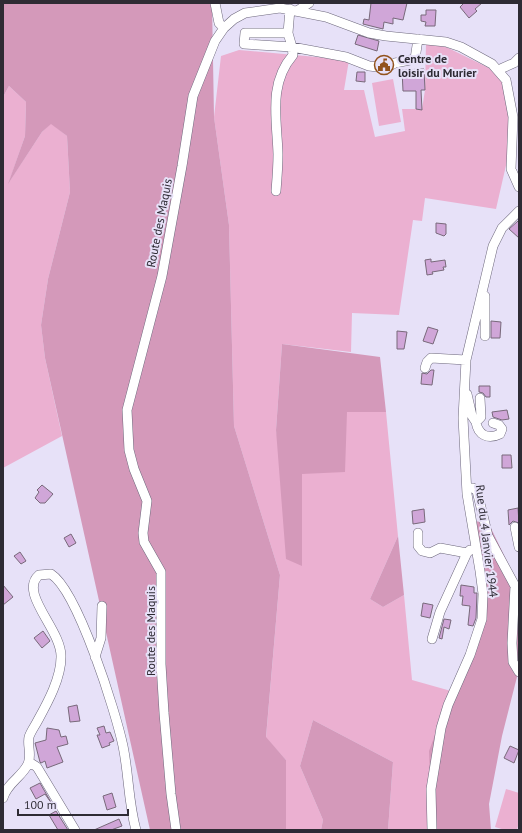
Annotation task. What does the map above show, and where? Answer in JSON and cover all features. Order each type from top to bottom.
[{"type":"street","points":[[215,3],[219,23],[224,28]]},
{"type":"street","points":[[276,191],[278,155],[275,93],[285,64],[293,55],[288,33],[294,10],[309,3]]},
{"type":"street","name":"Route des Maquis","points":[[176,830],[171,794],[161,664],[161,572],[144,542],[143,533],[148,501],[134,469],[129,450],[127,410],[162,276],[193,96],[215,41],[224,28],[234,19],[245,13],[267,9],[294,10],[326,17],[369,33],[446,42],[461,47],[498,70],[506,80],[510,95],[513,129],[511,169],[519,186]]},
{"type":"street","points":[[288,33],[245,33],[244,44],[292,46],[346,57],[369,66],[386,68],[395,63],[415,59],[418,39]]},
{"type":"street","points":[[498,70],[514,63],[519,58]]},
{"type":"street","name":"Rue du 4 Janvier 1944","points":[[432,830],[432,789],[443,722],[448,705],[470,655],[482,619],[483,594],[467,488],[464,394],[466,360],[494,246],[502,228],[519,211]]},
{"type":"street","points":[[482,290],[485,299],[485,336]]},
{"type":"street","points":[[425,368],[427,362],[431,358],[466,360]]},
{"type":"street","points":[[464,394],[468,395],[472,416],[476,422],[477,429],[481,434],[492,437],[500,434],[502,429],[499,425],[493,423]]},
{"type":"street","points":[[476,422],[481,418],[480,398]]},
{"type":"street","points":[[467,488],[474,488],[477,491],[488,536],[514,583],[516,592],[516,610],[512,628],[513,662],[519,672],[519,676]]},
{"type":"street","points":[[515,527],[519,547]]},
{"type":"street","points":[[418,533],[418,546],[422,552],[430,553],[440,548],[467,553]]},
{"type":"street","points":[[432,639],[440,612],[467,553],[476,546]]},
{"type":"street","points":[[3,798],[8,786],[25,769],[29,762],[29,737],[45,707],[61,661],[62,650],[58,639],[33,592],[33,581],[39,575],[51,574],[59,580],[73,604],[95,657],[118,727],[123,748],[129,798],[136,830]]},
{"type":"street","points":[[95,657],[101,638],[102,606]]},
{"type":"street","points":[[29,762],[37,767],[75,830]]},
{"type":"shaded area","points":[[3,3],[212,3],[214,117],[229,225],[234,426],[280,575],[266,737],[286,760],[286,830],[150,830],[45,358],[41,325],[48,279],[70,192],[67,136],[51,124],[42,132],[8,184],[25,136],[26,102],[9,86],[3,97]]},
{"type":"shaded area","points":[[426,43],[440,44],[493,70],[504,84],[509,114],[510,148],[496,209],[425,198],[422,221],[413,220],[399,315],[352,313],[351,352],[282,344],[276,430],[302,566],[302,474],[347,412],[386,412],[398,536],[370,599],[383,607],[404,595],[412,680],[451,691],[432,830],[388,830],[393,762],[313,720],[300,766],[323,820],[321,830],[286,830],[286,760],[266,738],[280,575],[234,426],[229,225],[214,117],[221,56],[239,50],[349,60],[344,90],[364,90],[375,137],[405,131],[402,109],[422,109],[425,90]]},
{"type":"shaded area","points":[[393,79],[401,122],[379,126],[372,83]]},
{"type":"shaded area","points":[[9,86],[26,102],[25,136],[9,182],[42,132],[51,123],[67,136],[70,192],[48,279],[41,325],[45,358],[62,436],[3,468],[3,97]]},
{"type":"shaded area","points":[[282,344],[380,357],[386,412],[347,412],[345,472],[302,474],[302,566],[286,559],[276,430]]},
{"type":"shaded area","points":[[487,520],[519,586],[519,669],[502,736],[489,804],[491,830],[432,830],[429,751],[481,616],[474,522]]},
{"type":"shaded area","points":[[398,536],[404,595],[383,607],[370,599]]},
{"type":"shaded area","points":[[313,720],[393,762],[388,830],[321,830],[323,820],[300,766]]},
{"type":"shaded area","points":[[506,789],[519,793],[519,822],[517,830],[505,830],[495,827]]},
{"type":"building","points":[[371,3],[407,3],[403,20],[393,18],[393,24],[384,22],[383,29],[363,24],[364,19],[369,20]]},
{"type":"building","points":[[464,3],[482,3],[475,9],[477,11],[469,18],[460,7]]},
{"type":"building","points":[[426,10],[436,10],[435,26],[425,26],[426,22],[421,21],[421,15],[426,15]]},
{"type":"building","points":[[358,35],[379,41],[377,51],[355,44]]},
{"type":"building","points":[[424,69],[425,90],[421,90],[422,110],[416,109],[416,91],[403,91],[402,70]]},
{"type":"building","points":[[357,72],[365,72],[365,82],[356,81]]},
{"type":"building","points":[[518,221],[519,222],[519,238],[509,229]]},
{"type":"building","points":[[436,223],[446,224],[446,234],[444,236],[436,233]]},
{"type":"building","points":[[431,259],[431,262],[445,260],[446,267],[443,267],[444,270],[432,272],[433,274],[427,275],[425,260]]},
{"type":"building","points":[[491,321],[501,322],[500,338],[491,338]]},
{"type":"building","points":[[428,327],[438,330],[433,344],[423,341]]},
{"type":"building","points":[[397,331],[407,332],[404,349],[397,349]]},
{"type":"building","points":[[431,370],[434,370],[432,385],[421,384],[422,373],[427,374]]},
{"type":"building","points":[[479,386],[490,386],[490,397],[486,397],[483,393],[479,392]]},
{"type":"building","points":[[507,410],[509,419],[502,420],[493,417],[492,412]]},
{"type":"building","points":[[502,455],[511,455],[512,468],[502,468]]},
{"type":"building","points":[[42,485],[53,494],[45,503],[40,503],[35,498],[39,492],[37,490]]},
{"type":"building","points":[[518,508],[519,523],[513,521],[509,525],[508,510]]},
{"type":"building","points":[[424,509],[425,522],[413,524],[412,511]]},
{"type":"building","points":[[71,534],[76,543],[69,547],[64,538]]},
{"type":"building","points":[[20,552],[26,561],[21,564],[14,556]]},
{"type":"building","points":[[3,585],[13,597],[3,605]]},
{"type":"building","points":[[461,585],[474,587],[474,593],[477,593],[476,618],[473,626],[468,625],[470,606],[462,605],[463,596],[460,596]]},
{"type":"building","points":[[423,603],[433,605],[430,618],[421,616]]},
{"type":"building","points":[[444,619],[451,620],[449,629],[444,627],[442,639],[439,638]]},
{"type":"building","points":[[43,631],[50,641],[42,648],[34,638]]},
{"type":"building","points":[[77,705],[80,721],[70,722],[68,707]]},
{"type":"building","points":[[104,726],[106,733],[110,732],[114,741],[109,743],[110,745],[102,748],[97,735],[100,735],[97,728]]},
{"type":"building","points":[[47,728],[59,730],[61,737],[66,736],[68,744],[57,747],[63,762],[47,768],[45,761],[40,762],[35,743],[46,740]]},
{"type":"building","points":[[510,746],[519,750],[514,763],[504,758]]},
{"type":"building","points":[[40,783],[52,804],[45,794],[36,799],[30,788]]},
{"type":"building","points":[[112,793],[116,807],[107,810],[103,796]]},
{"type":"building","points":[[56,811],[68,830],[58,830],[49,815]]},
{"type":"building","points":[[119,819],[122,826],[111,830],[94,830]]},
{"type":"place","name":"Centre de loisir du Murier","points":[[384,65]]}]
